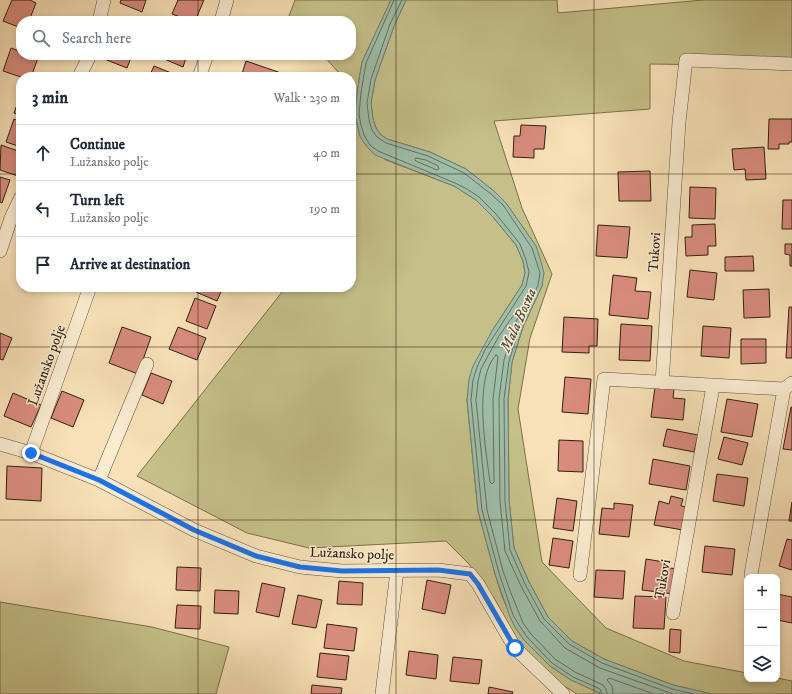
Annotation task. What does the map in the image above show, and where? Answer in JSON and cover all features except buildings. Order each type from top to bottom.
[{"type":"street","points":[[101,16],[104,0]]},
{"type":"street","points":[[222,16],[227,0]]},
{"type":"street","points":[[82,72],[88,60]]},
{"type":"street","points":[[201,72],[206,60]]},
{"type":"street","name":"Tukovi","points":[[662,383],[679,122],[686,60],[792,64]]},
{"type":"street","points":[[0,251],[16,208]]},
{"type":"street","name":"Lužansko polje","points":[[31,453],[88,292]]},
{"type":"street","points":[[99,480],[147,364]]},
{"type":"street","points":[[580,575],[604,379],[713,386],[788,386],[751,574]]},
{"type":"street","name":"Tukovi","points":[[673,613],[713,386]]},
{"type":"street","name":"Lužansko polje","points":[[0,444],[31,453],[99,480],[194,530],[256,556],[300,567],[342,571],[438,570],[470,574],[478,584],[515,648],[563,694]]},
{"type":"street","points":[[382,694],[397,571]]},
{"type":"shaded area","points":[[295,0],[391,0],[362,62],[356,106],[356,72],[338,72],[327,60],[356,60],[356,16],[289,16]]},
{"type":"shaded area","points":[[406,0],[557,0],[558,13],[703,0],[792,0],[792,66],[650,64],[650,109],[494,121],[522,208],[552,274],[530,338],[518,409],[542,562],[606,628],[684,661],[744,672],[744,682],[780,682],[780,679],[792,681],[792,694],[712,694],[673,685],[604,659],[572,641],[548,617],[529,582],[514,548],[509,500],[508,400],[512,362],[523,327],[542,286],[536,246],[506,203],[494,191],[466,169],[430,152],[387,139],[380,134],[376,128],[371,103],[375,80],[394,26]]},
{"type":"shaded area","points":[[356,119],[360,136],[367,147],[386,160],[454,186],[476,200],[493,217],[516,245],[523,261],[525,273],[522,285],[492,331],[467,400],[478,511],[502,596],[515,627],[524,640],[550,666],[571,680],[602,694],[577,694],[551,678],[519,643],[494,598],[469,564],[446,541],[309,548],[247,533],[137,476],[282,292],[356,292]]},
{"type":"shaded area","points":[[0,602],[152,627],[229,647],[216,694],[0,694]]},
{"type":"water","name":"Mala Bosna","points":[[391,0],[406,0],[394,26],[375,80],[371,103],[376,128],[380,134],[387,139],[430,152],[466,169],[494,191],[506,203],[536,246],[544,273],[542,286],[523,327],[512,362],[508,400],[509,500],[514,548],[529,582],[548,617],[572,641],[604,659],[673,685],[712,694],[602,694],[571,680],[550,666],[524,640],[515,627],[495,574],[478,511],[467,400],[469,379],[473,366],[492,331],[522,285],[525,273],[523,261],[516,245],[493,217],[476,200],[454,186],[375,155],[367,147],[360,136],[356,119],[357,93],[362,62]]},
{"type":"route","points":[[31,453],[99,480],[194,530],[256,556],[300,567],[342,571],[438,570],[470,574],[478,584],[515,648]]}]
